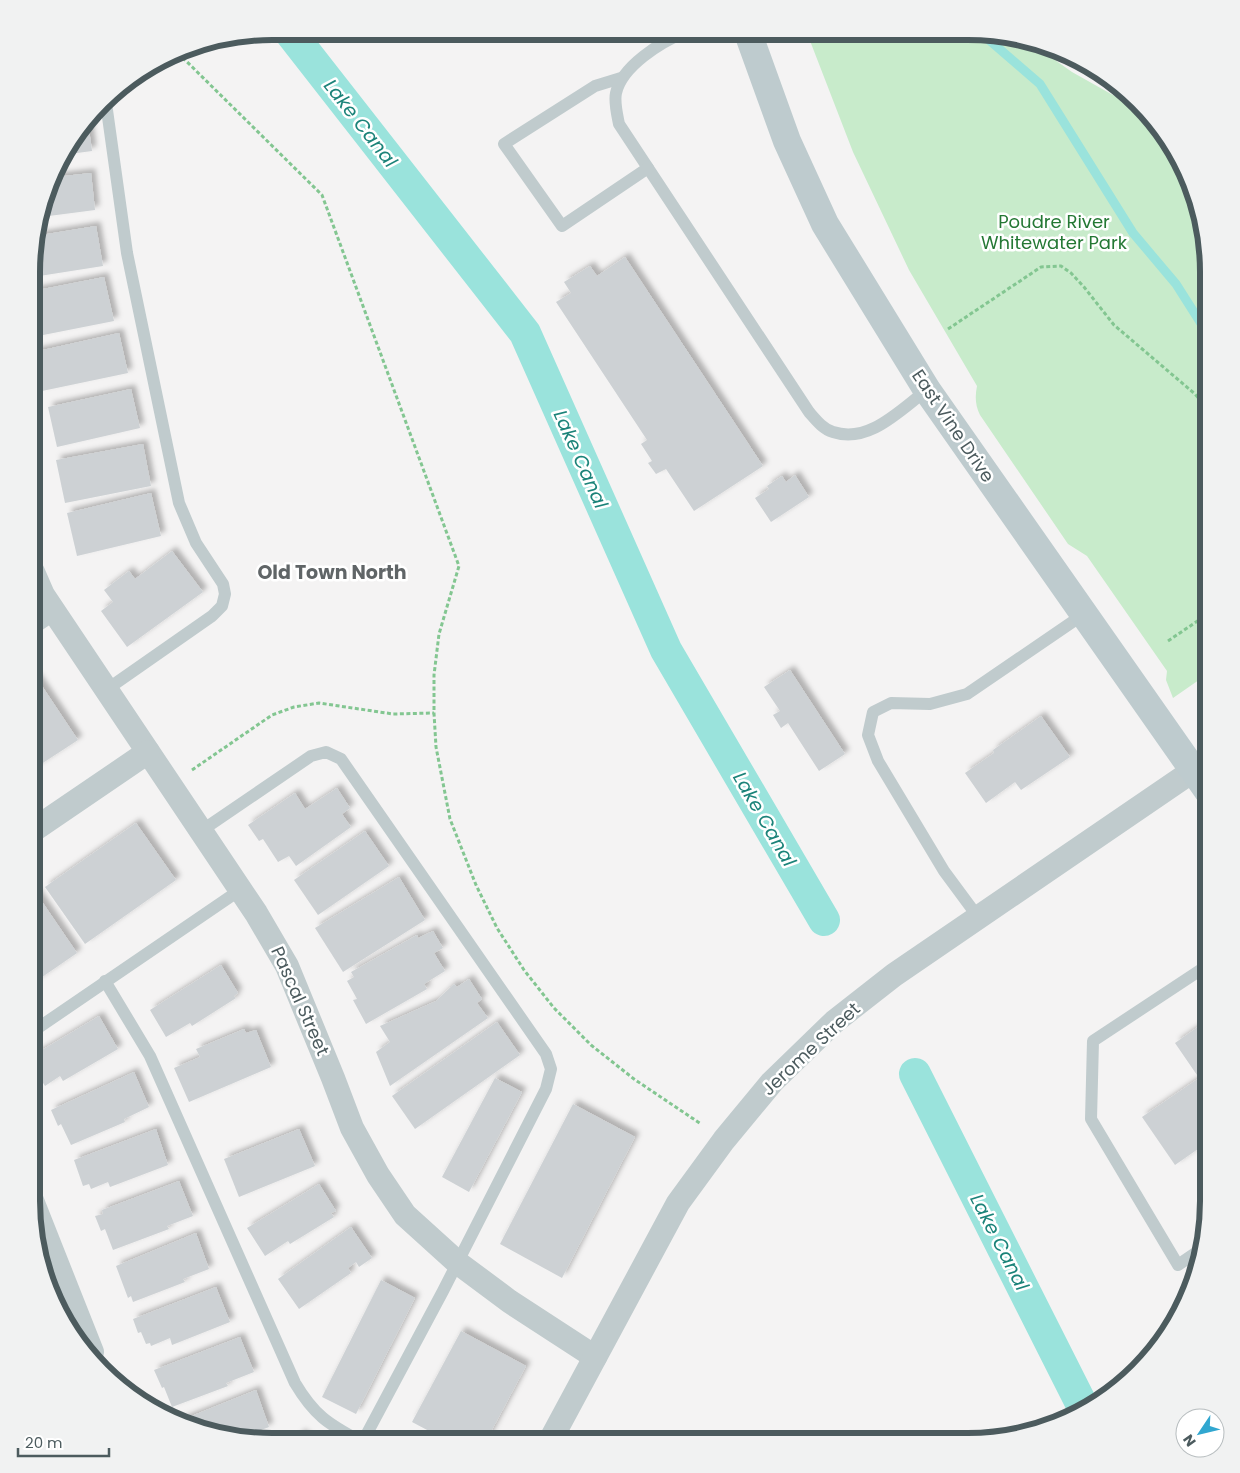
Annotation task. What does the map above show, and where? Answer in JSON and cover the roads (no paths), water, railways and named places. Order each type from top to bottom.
[{"type":"main road","name":"East Vine Drive","points":[[751,40],[787,141],[825,224],[927,390],[1200,780]]},
{"type":"street","name":"Pascal Street","points":[[40,588],[55,614],[240,890],[287,966],[352,1128],[378,1175],[405,1215],[458,1263],[508,1301],[595,1358]]},
{"type":"street","points":[[40,826],[148,752]]},
{"type":"street","name":"Jerome Street","points":[[554,1433],[678,1203],[724,1140],[772,1082],[834,1022],[894,975],[978,918],[1200,782]]},
{"type":"street","points":[[41,1223],[88,1342]]},
{"type":"lane","points":[[670,40],[636,62],[621,78],[615,94],[619,124],[809,412],[820,424],[832,432],[859,434],[876,427],[927,390]]},
{"type":"lane","points":[[621,78],[595,86],[504,144],[562,226],[648,168]]},
{"type":"lane","points":[[106,690],[212,616],[222,606],[225,594],[223,584],[196,543],[179,504],[127,252],[107,109]]},
{"type":"lane","points":[[40,624],[55,614]]},
{"type":"lane","points":[[978,918],[948,877],[878,761],[868,735],[873,712],[891,703],[930,704],[967,694],[1084,614]]},
{"type":"lane","points":[[201,831],[311,756],[326,752],[341,759],[546,1054],[551,1069],[546,1089],[458,1263],[365,1433]]},
{"type":"lane","points":[[40,1026],[240,890]]},
{"type":"lane","points":[[1194,1254],[1178,1265],[1091,1118],[1092,1041],[1200,971]]},
{"type":"lane","points":[[105,981],[150,1056],[295,1383],[304,1399],[319,1416],[348,1433]]},
{"type":"waterway","name":"Lake Canal","points":[[296,40],[525,333],[666,650],[824,920]]},
{"type":"waterway","points":[[990,41],[1040,84],[1133,233],[1176,284],[1200,322]]},
{"type":"waterway","name":"Lake Canal","points":[[915,1074],[1081,1403]]},
{"type":"district","name":"Old Town North","points":[[332,572]]},
{"type":"park label","name":"Poudre River Whitewater Park","points":[[1054,232]]}]
